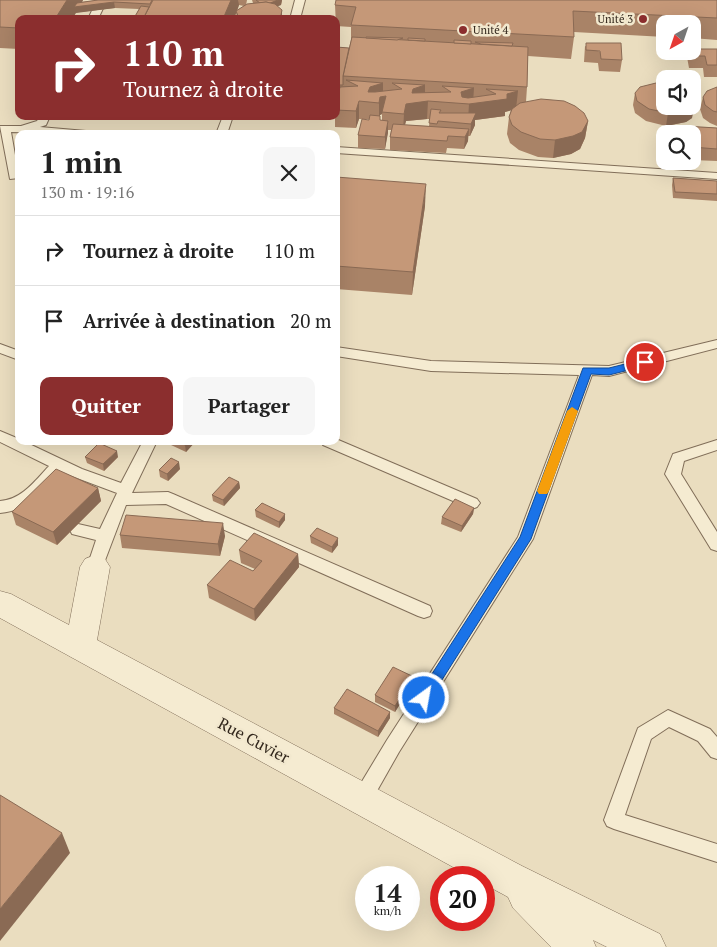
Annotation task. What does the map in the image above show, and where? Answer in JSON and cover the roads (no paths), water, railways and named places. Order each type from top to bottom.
[{"type":"street","points":[[80,646],[95,567]]},
{"type":"street","name":"Rue Cuvier","points":[[0,603],[509,878],[647,947]]},
{"type":"street","name":"Rue Cuvier","points":[[509,878],[577,947]]},
{"type":"lane","points":[[95,15],[102,0]]},
{"type":"lane","points":[[296,15],[300,0]]},
{"type":"lane","points":[[15,175],[3,129],[22,130],[42,123],[43,120]]},
{"type":"lane","points":[[340,150],[717,176]]},
{"type":"lane","points":[[0,169],[15,178]]},
{"type":"lane","points":[[340,352],[430,366],[609,371],[717,344]]},
{"type":"lane","points":[[0,348],[15,354]]},
{"type":"lane","points":[[362,799],[393,746],[525,539],[587,371]]},
{"type":"lane","points":[[0,436],[15,443]]},
{"type":"lane","points":[[18,445],[124,495],[168,498],[424,611]]},
{"type":"lane","points":[[95,567],[106,536],[148,445]]},
{"type":"lane","points":[[337,445],[472,503]]},
{"type":"lane","points":[[717,445],[678,458],[673,474],[717,545]]},
{"type":"lane","points":[[0,507],[26,497],[59,465]]},
{"type":"lane","points":[[78,530],[106,536]]},
{"type":"lane","points":[[717,751],[704,735],[668,718],[644,734],[614,820],[717,853]]},
{"type":"place","name":"Unité 3","points":[[643,19]]},
{"type":"place","name":"Unité 4","points":[[463,30]]}]
